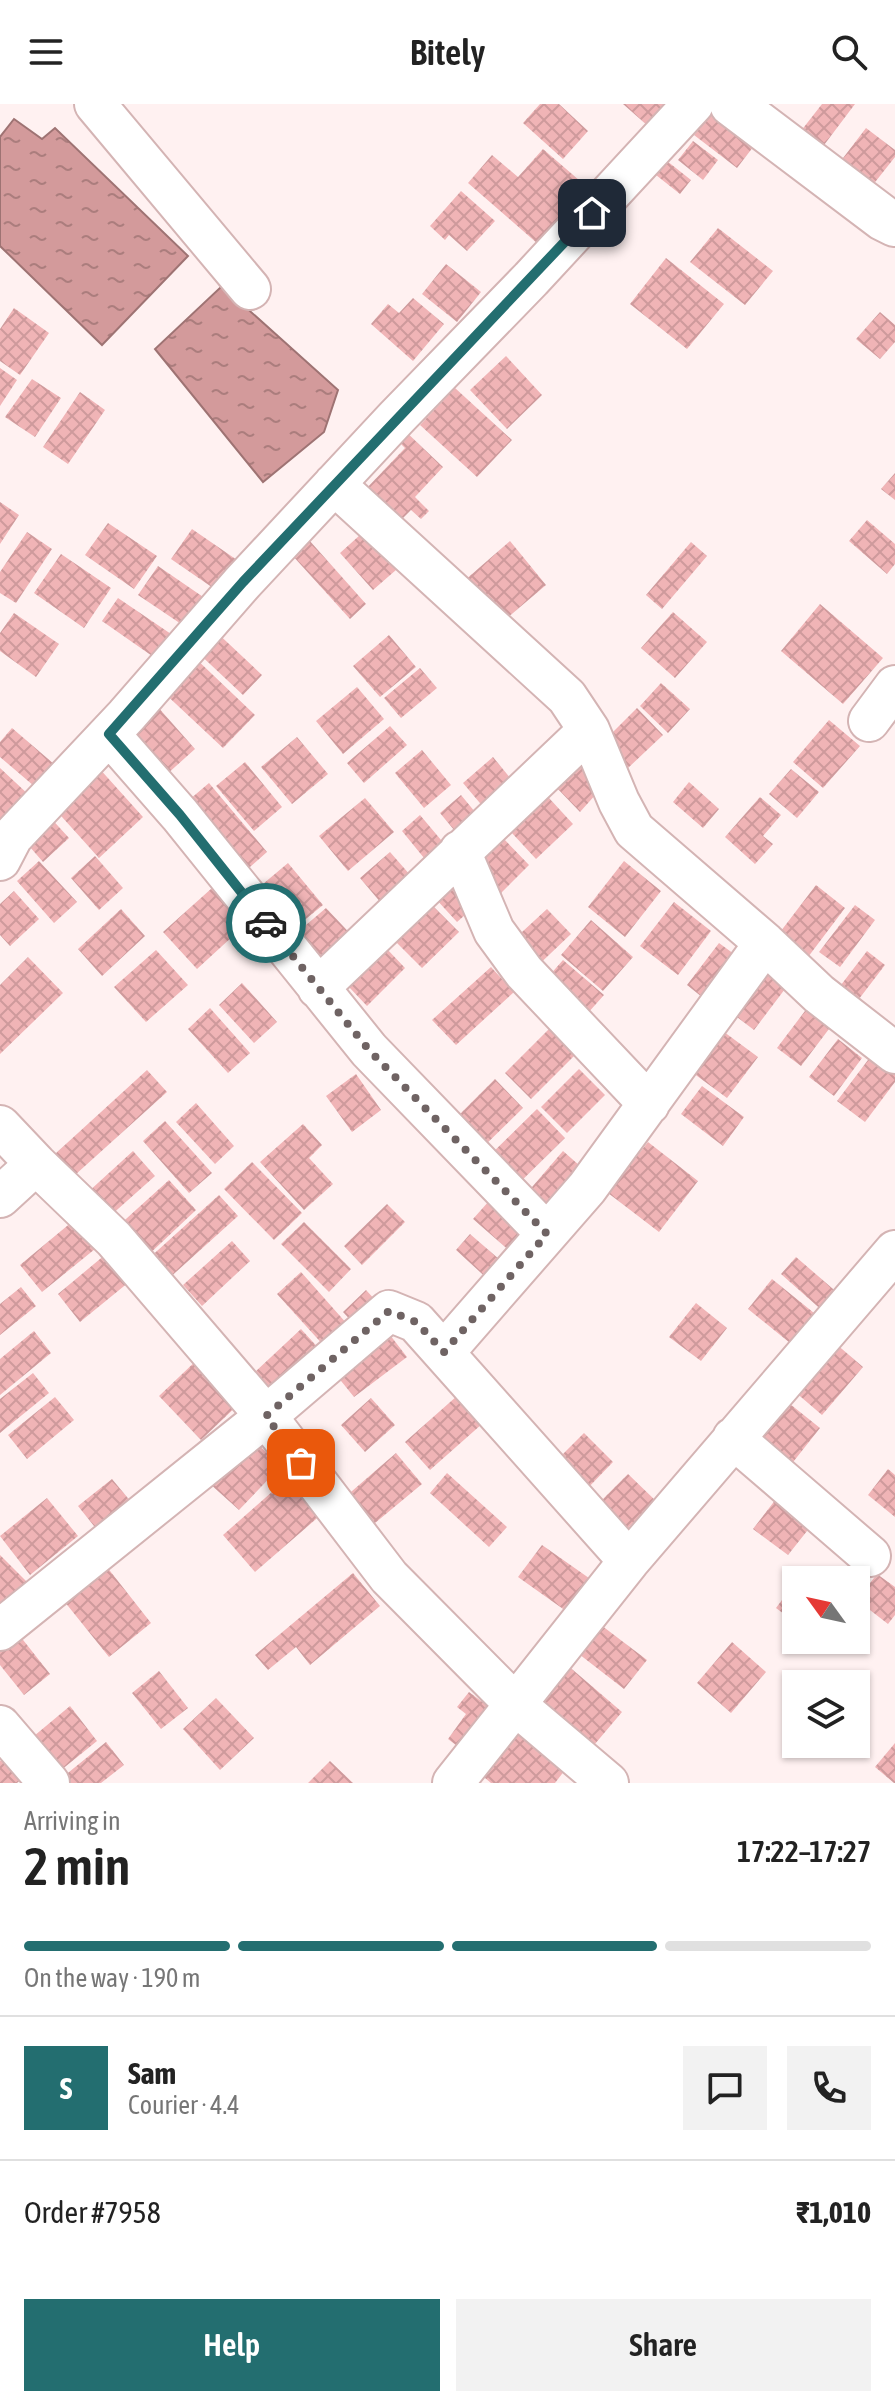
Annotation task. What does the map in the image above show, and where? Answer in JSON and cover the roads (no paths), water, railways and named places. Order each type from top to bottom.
[{"type":"street","points":[[95,104],[250,289]]},
{"type":"street","points":[[0,860],[12,837],[109,734],[243,582],[693,104]]},
{"type":"street","points":[[732,104],[895,224]]},
{"type":"street","points":[[334,484],[567,697],[589,730],[634,830],[819,994],[895,1053]]},
{"type":"street","points":[[869,721],[895,686]]},
{"type":"street","points":[[318,988],[589,730]]},
{"type":"street","points":[[109,734],[180,815],[369,1050],[547,1234]]},
{"type":"street","points":[[460,851],[494,931],[524,972],[649,1104]]},
{"type":"street","points":[[444,1352],[587,1188],[765,943]]},
{"type":"street","points":[[0,1126],[114,1239],[266,1416],[389,1577],[517,1706],[608,1783]]},
{"type":"street","points":[[0,1197],[36,1164]]},
{"type":"street","points":[[453,1783],[629,1561],[895,1251]]},
{"type":"street","points":[[0,1630],[266,1416],[389,1311],[416,1322],[629,1561]]},
{"type":"street","points":[[733,1438],[870,1556]]},
{"type":"street","points":[[0,1726],[49,1783]]},
{"type":"water","points":[[14,119],[42,139],[55,128],[188,256],[102,345],[0,246],[0,137]]},
{"type":"water","points":[[222,286],[338,390],[324,432],[263,482],[155,349]]}]
